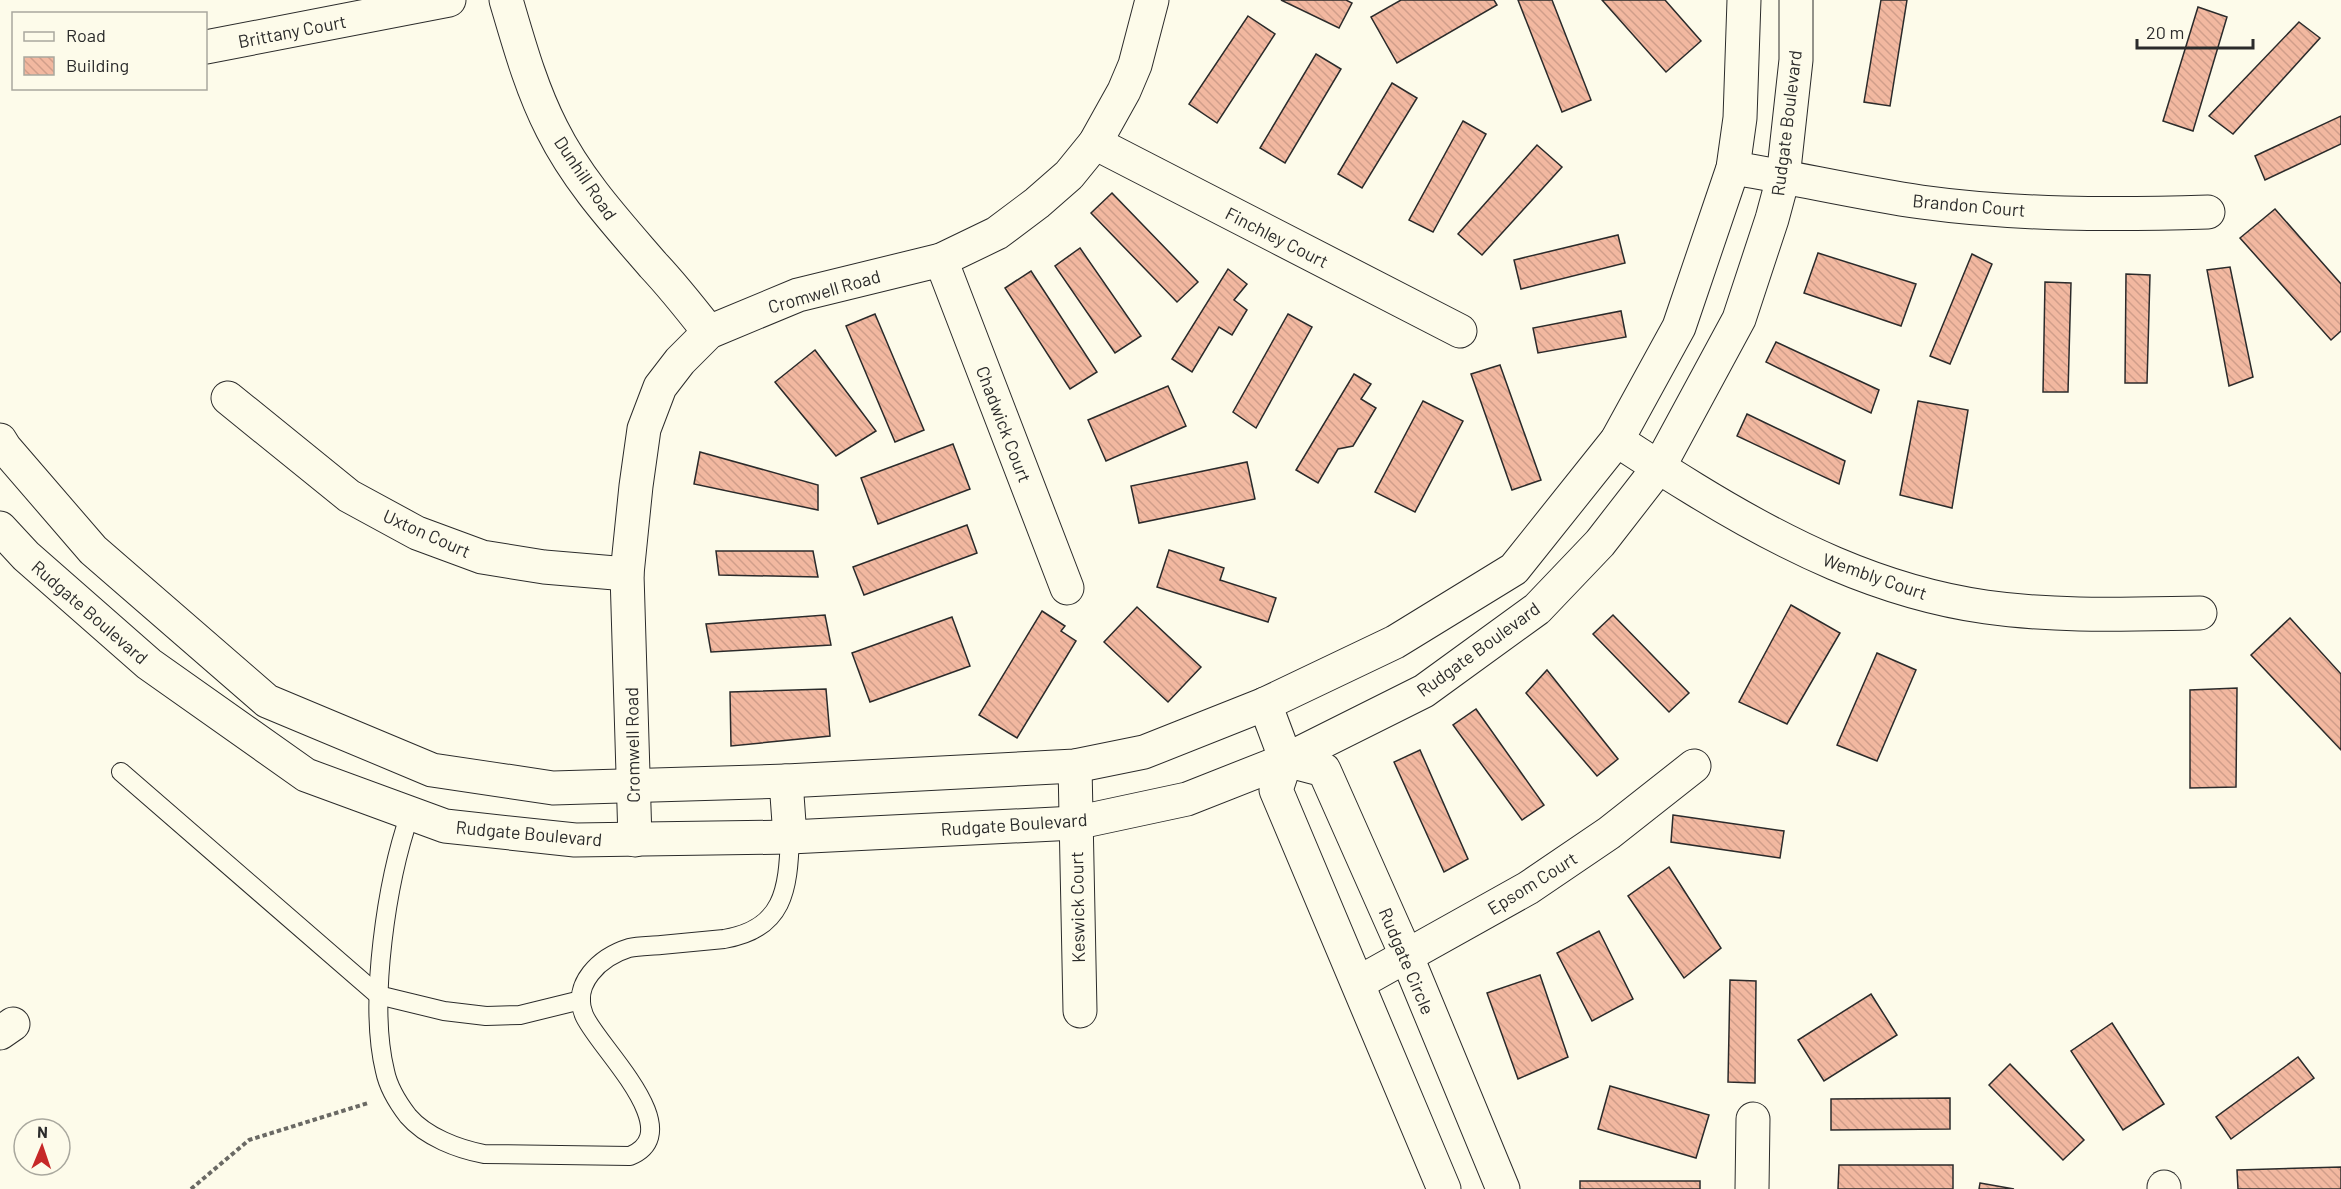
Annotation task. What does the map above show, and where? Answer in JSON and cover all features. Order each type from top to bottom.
[{"type":"street","name":"Brittany Court","points":[[207,48],[449,0]]},
{"type":"street","name":"Dunhill Road","points":[[506,0],[530,80],[552,129],[577,172],[606,212],[709,332]]},
{"type":"street","name":"Cromwell Road","points":[[635,840],[627,574],[644,429],[660,387],[680,361],[709,332],[798,295],[941,260],[997,233],[1069,175],[1095,143],[1124,91],[1135,65],[1152,0]]},
{"type":"street","points":[[0,440],[93,550],[267,701],[432,770],[553,788],[633,786],[786,781],[1075,766],[1144,752],[1265,704],[1395,642],[1514,569],[1617,440],[1679,327],[1733,168],[1740,118],[1744,0]]},
{"type":"street","name":"Rudgate Boulevard","points":[[0,528],[26,556],[149,664],[306,775],[445,826],[575,840],[790,837],[1076,823],[1187,799],[1286,760],[1424,691],[1537,609],[1600,543],[1659,467],[1739,319],[1772,219],[1783,178],[1796,60],[1796,0]]},
{"type":"street","name":"Finchley Court","points":[[1095,143],[1460,331]]},
{"type":"street","name":"Brandon Court","points":[[1733,168],[1924,202],[2025,211],[2123,214],[2208,212]]},
{"type":"street","name":"Chadwick Court","points":[[941,260],[1067,588]]},
{"type":"street","name":"Uxton Court","points":[[228,398],[349,496],[417,533],[482,557],[544,567],[627,574]]},
{"type":"street","name":"Wembly Court","points":[[1617,440],[1736,515],[1799,548],[1852,572],[1915,593],[1986,607],[2050,614],[2200,613]]},
{"type":"street","points":[[1265,704],[1286,760],[1276,789],[1444,1189]]},
{"type":"street","name":"Rudgate Circle","points":[[1286,760],[1324,770],[1407,957],[1503,1189]]},
{"type":"street","name":"Keswick Court","points":[[1075,766],[1080,1011]]},
{"type":"street","name":"Epsom Court","points":[[1358,983],[1527,888],[1609,833],[1694,766]]},
{"type":"street","points":[[410,814],[432,770]]},
{"type":"street","points":[[786,781],[790,837]]},
{"type":"street","points":[[1752,1189],[1753,1119]]},
{"type":"lane","points":[[121,772],[378,995],[444,1011],[486,1016],[520,1015],[581,1000]]},
{"type":"lane","points":[[410,814],[399,847],[383,945],[378,995],[380,1046],[385,1074],[409,1117],[425,1131],[466,1150],[496,1155],[630,1156],[638,1153],[648,1135],[649,1124],[645,1108],[629,1078],[583,1014],[581,1000],[583,984],[590,971],[628,948],[724,939],[756,930],[768,920],[783,896],[790,837]]},
{"type":"path","points":[[191,1189],[249,1140],[395,1095]]},
{"type":"building","points":[[1281,0],[1346,0],[1352,3],[1339,28]]},
{"type":"building","points":[[1401,0],[1494,0],[1497,5],[1397,63],[1371,17]]},
{"type":"building","points":[[1518,0],[1552,0],[1591,100],[1562,112]]},
{"type":"building","points":[[1602,0],[1665,0],[1701,41],[1666,72]]},
{"type":"building","points":[[1881,0],[1907,0],[1890,106],[1864,102]]},
{"type":"building","points":[[2198,7],[2227,17],[2193,131],[2163,121]]},
{"type":"building","points":[[1248,16],[1275,34],[1217,123],[1189,104]]},
{"type":"building","points":[[2299,22],[2320,38],[2233,134],[2209,116]]},
{"type":"building","points":[[1316,54],[1341,69],[1285,163],[1260,148]]},
{"type":"building","points":[[1392,83],[1417,98],[1362,188],[1338,174]]},
{"type":"building","points":[[2341,116],[2341,144],[2265,180],[2255,156]]},
{"type":"building","points":[[1463,121],[1486,134],[1433,232],[1409,220]]},
{"type":"building","points":[[1537,145],[1562,167],[1482,255],[1458,234]]},
{"type":"building","points":[[1112,193],[1198,282],[1177,302],[1091,213]]},
{"type":"building","points":[[2275,209],[2341,284],[2341,331],[2331,340],[2240,238]]},
{"type":"building","points":[[1618,235],[1625,263],[1521,289],[1514,260]]},
{"type":"building","points":[[1080,248],[1141,336],[1115,353],[1055,266]]},
{"type":"building","points":[[1818,253],[1916,284],[1901,326],[1804,293]]},
{"type":"building","points":[[1972,254],[1992,264],[1950,364],[1930,356]]},
{"type":"building","points":[[2230,267],[2253,377],[2229,386],[2207,270]]},
{"type":"building","points":[[1228,269],[1247,284],[1234,300],[1247,310],[1232,335],[1219,327],[1192,372],[1172,359]]},
{"type":"building","points":[[1031,271],[1097,372],[1070,389],[1005,288]]},
{"type":"building","points":[[2126,274],[2150,275],[2147,383],[2125,383]]},
{"type":"building","points":[[2045,282],[2071,283],[2068,392],[2043,392]]},
{"type":"building","points":[[1621,311],[1626,337],[1538,353],[1533,328]]},
{"type":"building","points":[[875,314],[924,430],[895,442],[846,326]]},
{"type":"building","points":[[1288,314],[1312,327],[1256,428],[1233,412]]},
{"type":"building","points":[[1776,342],[1879,390],[1871,413],[1766,362]]},
{"type":"building","points":[[815,350],[876,431],[836,456],[775,382]]},
{"type":"building","points":[[1500,365],[1541,480],[1512,490],[1471,374]]},
{"type":"building","points":[[1354,374],[1371,384],[1361,399],[1376,408],[1353,446],[1338,449],[1318,483],[1296,470]]},
{"type":"building","points":[[1168,386],[1186,426],[1106,461],[1088,420]]},
{"type":"building","points":[[1423,401],[1463,421],[1415,512],[1375,492]]},
{"type":"building","points":[[1918,401],[1968,410],[1952,508],[1900,495]]},
{"type":"building","points":[[1747,414],[1845,461],[1839,484],[1737,436]]},
{"type":"building","points":[[953,444],[970,489],[878,524],[861,478]]},
{"type":"building","points":[[700,452],[818,485],[818,510],[694,484]]},
{"type":"building","points":[[1247,462],[1255,499],[1139,523],[1131,486]]},
{"type":"building","points":[[967,525],[977,553],[864,595],[853,567]]},
{"type":"building","points":[[1169,550],[1224,568],[1220,580],[1276,598],[1268,622],[1157,587]]},
{"type":"building","points":[[716,551],[813,551],[818,577],[719,575]]},
{"type":"building","points":[[1791,605],[1840,633],[1787,724],[1739,702]]},
{"type":"building","points":[[1137,607],[1201,667],[1168,702],[1104,642]]},
{"type":"building","points":[[1042,611],[1065,626],[1061,631],[1076,641],[1017,738],[979,715]]},
{"type":"building","points":[[825,615],[831,645],[711,652],[706,624]]},
{"type":"building","points":[[1613,615],[1689,693],[1669,712],[1593,634]]},
{"type":"building","points":[[952,617],[970,666],[870,702],[852,653]]},
{"type":"building","points":[[2290,618],[2341,674],[2341,750],[2251,655]]},
{"type":"building","points":[[1877,653],[1916,670],[1877,761],[1837,745]]},
{"type":"building","points":[[1547,670],[1618,759],[1597,776],[1526,693]]},
{"type":"building","points":[[2237,688],[2236,787],[2190,788],[2190,690]]},
{"type":"building","points":[[826,689],[830,736],[731,746],[730,692]]},
{"type":"building","points":[[1476,709],[1544,805],[1522,820],[1453,725]]},
{"type":"building","points":[[1420,750],[1468,859],[1444,872],[1394,762]]},
{"type":"building","points":[[1673,815],[1784,831],[1780,858],[1671,842]]},
{"type":"building","points":[[1669,867],[1721,948],[1684,978],[1628,896]]},
{"type":"building","points":[[1599,931],[1633,999],[1592,1021],[1557,953]]},
{"type":"building","points":[[1540,975],[1568,1057],[1518,1079],[1487,993]]},
{"type":"building","points":[[1730,980],[1756,981],[1755,1083],[1728,1082]]},
{"type":"building","points":[[1871,994],[1897,1035],[1824,1081],[1798,1040]]},
{"type":"building","points":[[2112,1023],[2164,1104],[2123,1130],[2071,1051]]},
{"type":"building","points":[[2298,1057],[2314,1078],[2231,1139],[2216,1117]]},
{"type":"building","points":[[2010,1064],[2084,1140],[2063,1160],[1989,1085]]},
{"type":"building","points":[[1610,1086],[1709,1115],[1696,1158],[1598,1129]]},
{"type":"building","points":[[1950,1098],[1950,1129],[1831,1130],[1831,1099]]},
{"type":"building","points":[[1839,1165],[1953,1165],[1953,1189],[1838,1189]]},
{"type":"building","points":[[2341,1167],[2341,1189],[2238,1189],[2237,1170]]},
{"type":"building","points":[[1580,1181],[1700,1181],[1700,1189],[1580,1189]]},
{"type":"building","points":[[1980,1183],[2014,1189],[1979,1189]]}]
